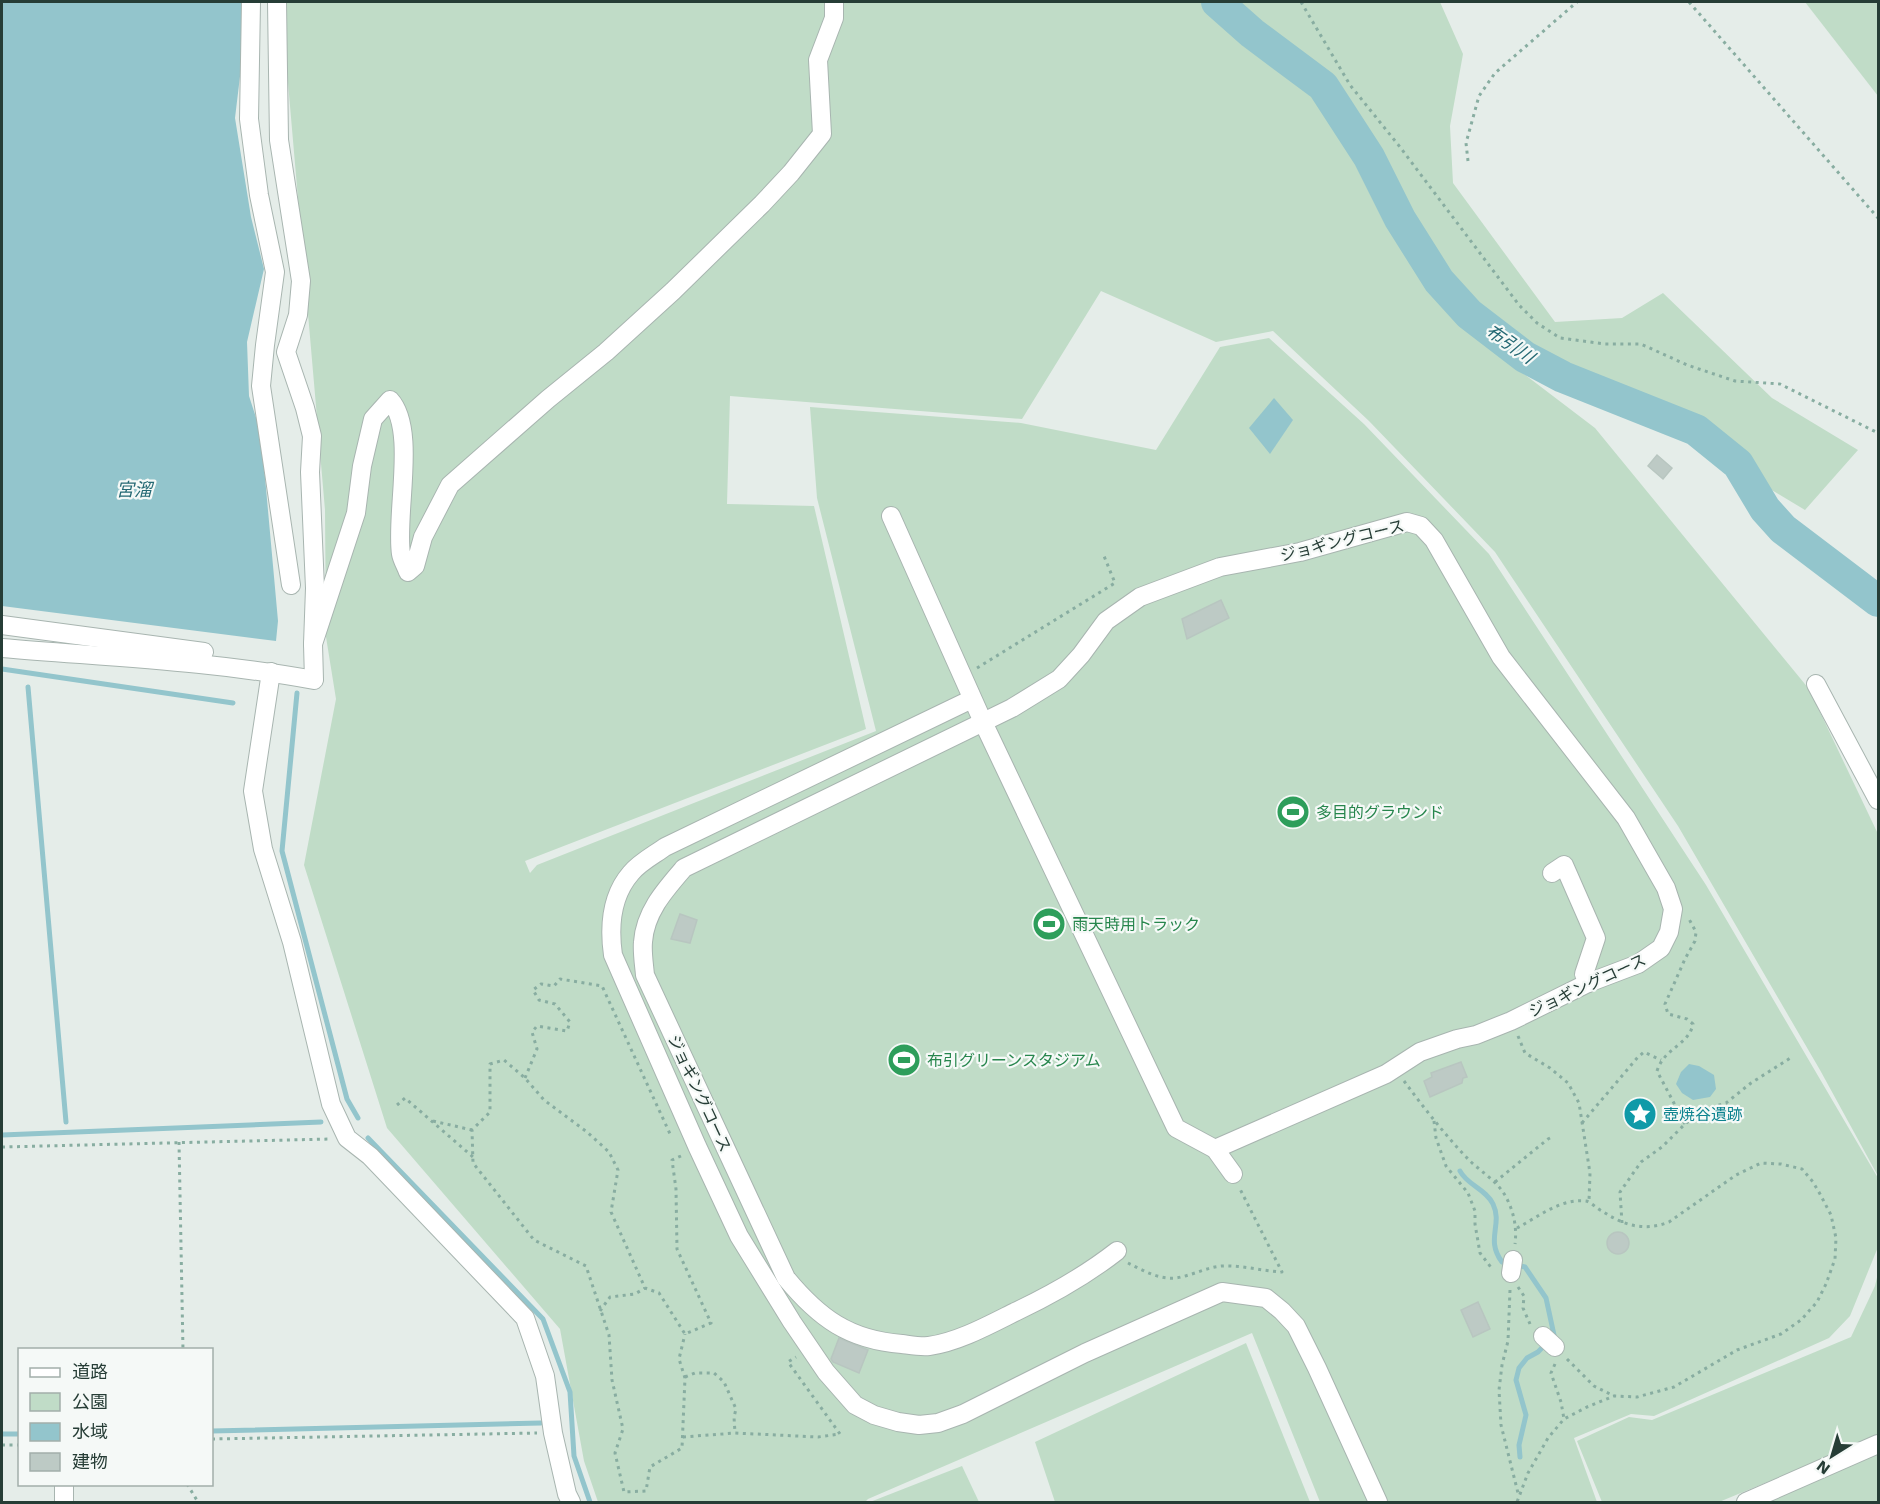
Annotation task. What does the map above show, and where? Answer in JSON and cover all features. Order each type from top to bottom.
[{"type":"street","points":[[251,2],[249,118],[259,195],[275,272],[261,386],[291,585]]},
{"type":"street","points":[[2,648],[188,662],[271,672],[314,680],[315,588],[310,472],[312,436],[286,352],[298,315],[301,281],[279,140],[277,2]]},
{"type":"street","points":[[313,644],[356,513],[362,466],[373,419],[390,400],[398,409],[404,463],[401,496],[401,555],[408,572],[415,566],[423,537],[450,485],[548,399],[606,352],[673,291],[762,204],[791,173],[822,134],[818,60],[834,18],[834,2]]},
{"type":"street","points":[[891,516],[972,699],[1176,1128],[1215,1149],[1233,1174]]},
{"type":"street","name":"ジョギングコース","points":[[1117,1251],[1054,1293],[972,1333],[929,1346],[884,1343],[845,1330],[819,1314],[786,1278],[645,975],[643,942],[648,916],[665,890],[684,868],[1012,708],[1059,679],[1081,655],[1106,621],[1140,597],[1220,567],[1300,552],[1407,522],[1421,526],[1434,540],[1501,657],[1626,818],[1666,888],[1673,909],[1669,932],[1661,948],[1638,964],[1588,983],[1476,1035],[1420,1052],[1386,1074],[1215,1149]]},
{"type":"street","points":[[2,626],[289,664]]},
{"type":"street","points":[[271,672],[253,790],[263,849],[292,942],[331,1104],[347,1138],[370,1156],[525,1318],[545,1376],[553,1433],[571,1503]]},
{"type":"street","points":[[1816,684],[1878,800]]},
{"type":"street","points":[[972,699],[665,847],[630,873],[616,899],[610,930],[614,955],[739,1236],[792,1322],[838,1388],[855,1405],[874,1416],[919,1425],[938,1423],[963,1414],[1085,1353],[1221,1292],[1266,1298],[1296,1326],[1378,1503]]},
{"type":"street","points":[[1552,873],[1564,865],[1596,938],[1584,974],[1588,983]]},
{"type":"street","points":[[1746,1503],[1878,1444]]},
{"type":"street","points":[[64,1486],[64,1503]]},
{"type":"path","points":[[1301,2],[1350,85],[1400,147],[1519,305],[1536,323],[1560,338],[1605,344],[1641,344],[1687,365],[1736,381],[1780,384],[1878,433]]},
{"type":"path","points":[[1468,161],[1466,143],[1479,96],[1495,73],[1577,2]]},
{"type":"path","points":[[1689,2],[1878,218]]},
{"type":"path","points":[[962,677],[1115,583],[1104,556]]},
{"type":"path","points":[[1673,909],[1687,916],[1696,932],[1695,941],[1684,959],[1665,1004],[1668,1014],[1687,1019],[1693,1024],[1691,1034],[1661,1060],[1658,1071],[1667,1093],[1685,1124]]},
{"type":"path","points":[[525,1078],[537,1049],[532,1032],[537,1026],[567,1031],[570,1022],[555,1004],[539,1000],[533,990],[541,984],[554,986],[560,979],[602,986]]},
{"type":"path","points":[[1510,1021],[1525,1053],[1550,1068],[1568,1083],[1579,1103],[1590,1173],[1588,1201]]},
{"type":"path","points":[[1582,1123],[1644,1052],[1661,1060]]},
{"type":"path","points":[[1622,1223],[1620,1192],[1641,1162],[1706,1109],[1726,1103],[1751,1083],[1792,1057]]},
{"type":"path","points":[[504,1060],[525,1078],[544,1100],[587,1132],[609,1152],[618,1170],[611,1212],[645,1288],[659,1293],[685,1334],[680,1359],[685,1378],[682,1448],[650,1467],[646,1491],[624,1492],[615,1453],[623,1429],[612,1380],[609,1335],[586,1266],[534,1240],[473,1163],[472,1130],[489,1112],[490,1064],[504,1060]]},
{"type":"path","points":[[1393,1068],[1434,1121],[1469,1160],[1495,1182],[1507,1198],[1517,1228],[1550,1209],[1568,1203],[1588,1201],[1622,1223],[1635,1227],[1659,1226],[1669,1222],[1736,1175],[1761,1163],[1802,1169],[1813,1182],[1831,1215],[1836,1238],[1835,1259],[1826,1284],[1816,1302],[1801,1320],[1781,1334],[1737,1350],[1674,1387],[1637,1397],[1614,1396],[1594,1386],[1529,1323],[1523,1308],[1524,1296],[1519,1287],[1510,1284],[1508,1341],[1499,1390],[1501,1425],[1518,1495]]},
{"type":"path","points":[[397,1105],[405,1098],[473,1157]]},
{"type":"path","points":[[431,1120],[472,1130]]},
{"type":"path","points":[[1434,1121],[1436,1138],[1446,1166],[1468,1192],[1475,1211],[1480,1253],[1506,1269]]},
{"type":"path","points":[[1495,1182],[1552,1137]]},
{"type":"path","points":[[2,1147],[347,1138]]},
{"type":"path","points":[[178,1142],[183,1348]]},
{"type":"path","points":[[681,1156],[672,1160],[676,1189],[677,1249],[711,1323],[685,1334]]},
{"type":"path","points":[[1117,1251],[1128,1263],[1147,1273],[1162,1277],[1179,1278],[1220,1266],[1240,1266],[1282,1272],[1233,1174]]},
{"type":"path","points":[[600,1311],[610,1297],[635,1294],[645,1288]]},
{"type":"path","points":[[1549,1341],[1557,1360],[1551,1373],[1564,1419]]},
{"type":"path","points":[[683,1437],[735,1433],[818,1437],[840,1434],[788,1362],[797,1356]]},
{"type":"path","points":[[685,1378],[695,1373],[714,1373],[724,1382],[736,1409],[735,1433]]},
{"type":"path","points":[[1517,1503],[1518,1495],[1528,1473],[1548,1438],[1564,1419],[1614,1396]]},
{"type":"path","points":[[213,1440],[553,1433]]},
{"type":"path","points":[[2,1445],[18,1445]]},
{"type":"path","points":[[188,1486],[198,1503]]},
{"type":"green space","points":[[281,2],[1440,2],[1463,54],[1450,126],[1453,183],[1555,322],[1622,318],[1663,293],[1772,398],[1858,450],[1805,510],[1707,451],[1516,368],[1595,428],[1809,689],[1878,834],[1878,1176],[1820,1070],[1678,826],[1495,552],[1369,421],[1273,331],[1216,342],[1101,291],[1022,419],[730,396],[727,504],[814,506],[866,729],[525,861],[530,873],[537,865],[876,731],[817,498],[810,407],[1021,423],[1156,450],[1220,347],[1269,338],[1364,424],[1489,554],[1706,885],[1878,1178],[1878,1247],[1850,1316],[1829,1338],[1654,1416],[1631,1414],[1574,1438],[1597,1502],[1320,1502],[1252,1333],[865,1502],[598,1502],[584,1461],[560,1329],[387,1128],[304,865],[336,699],[326,637],[325,510]]},
{"type":"green space","points":[[1805,2],[1878,2],[1878,96]]},
{"type":"green space","points":[[1878,1273],[1878,1436],[1719,1502],[1602,1502],[1577,1441],[1629,1417],[1652,1420],[1851,1337],[1875,1286]]},
{"type":"green space","points":[[1246,1343],[1310,1502],[1055,1502],[1035,1442]]},
{"type":"green space","points":[[1878,1450],[1878,1502],[1734,1502]]},
{"type":"green space","points":[[962,1466],[979,1502],[870,1502]]},
{"type":"water","name":"宮溜","points":[[2,2],[243,2],[244,43],[235,118],[251,217],[264,269],[247,342],[249,396],[261,433],[278,621],[276,641],[2,606]]},
{"type":"water","points":[[1274,398],[1293,420],[1270,454],[1249,428]]},
{"type":"water","points":[[1689,1064],[1699,1066],[1714,1075],[1716,1089],[1710,1097],[1693,1100],[1682,1093],[1676,1084],[1681,1072]]},
{"type":"building","points":[[1657,455],[1672,468],[1663,479],[1648,466]]},
{"type":"building","points":[[1221,600],[1229,618],[1187,639],[1182,619]]},
{"type":"building","points":[[680,914],[697,920],[690,943],[671,939]]},
{"type":"building","points":[[1461,1062],[1467,1077],[1463,1078],[1462,1083],[1430,1097],[1424,1081],[1432,1077],[1431,1073]]},
{"type":"building","points":[[1618,1232],[1626,1235],[1629,1243],[1626,1251],[1618,1254],[1610,1251],[1607,1243],[1610,1235]]},
{"type":"building","points":[[1478,1302],[1490,1329],[1473,1337],[1461,1310]]},
{"type":"building","points":[[839,1338],[868,1350],[859,1373],[831,1359]]},
{"type":"waterway","name":"布引川","points":[[1217,2],[1252,33],[1323,86],[1369,157],[1400,219],[1439,281],[1469,314],[1525,357],[1563,377],[1696,430],[1738,464],[1765,509],[1783,529],[1878,601]]},
{"type":"waterway","points":[[2,669],[233,703]]},
{"type":"waterway","points":[[28,687],[66,1122]]},
{"type":"waterway","points":[[297,693],[282,851],[347,1099],[358,1118]]},
{"type":"waterway","points":[[2,1135],[321,1122]]},
{"type":"waterway","points":[[368,1138],[543,1319],[570,1392],[574,1456],[590,1502]]},
{"type":"waterway","points":[[1460,1171],[1467,1180],[1486,1194],[1493,1204],[1496,1212],[1494,1239],[1497,1254],[1502,1262],[1525,1267],[1546,1298],[1554,1335],[1519,1368],[1516,1380],[1526,1415],[1519,1445],[1520,1457]]},
{"type":"waterway","points":[[213,1431],[541,1423]]},
{"type":"waterway","points":[[2,1434],[18,1434]]},
{"type":"place","name":"多目的グラウンド","points":[[1293,812]]},
{"type":"place","name":"雨天時用トラック","points":[[1049,924]]},
{"type":"place","name":"布引グリーンスタジアム","points":[[904,1060]]},
{"type":"place","name":"壺焼谷遺跡","points":[[1640,1114]]}]
